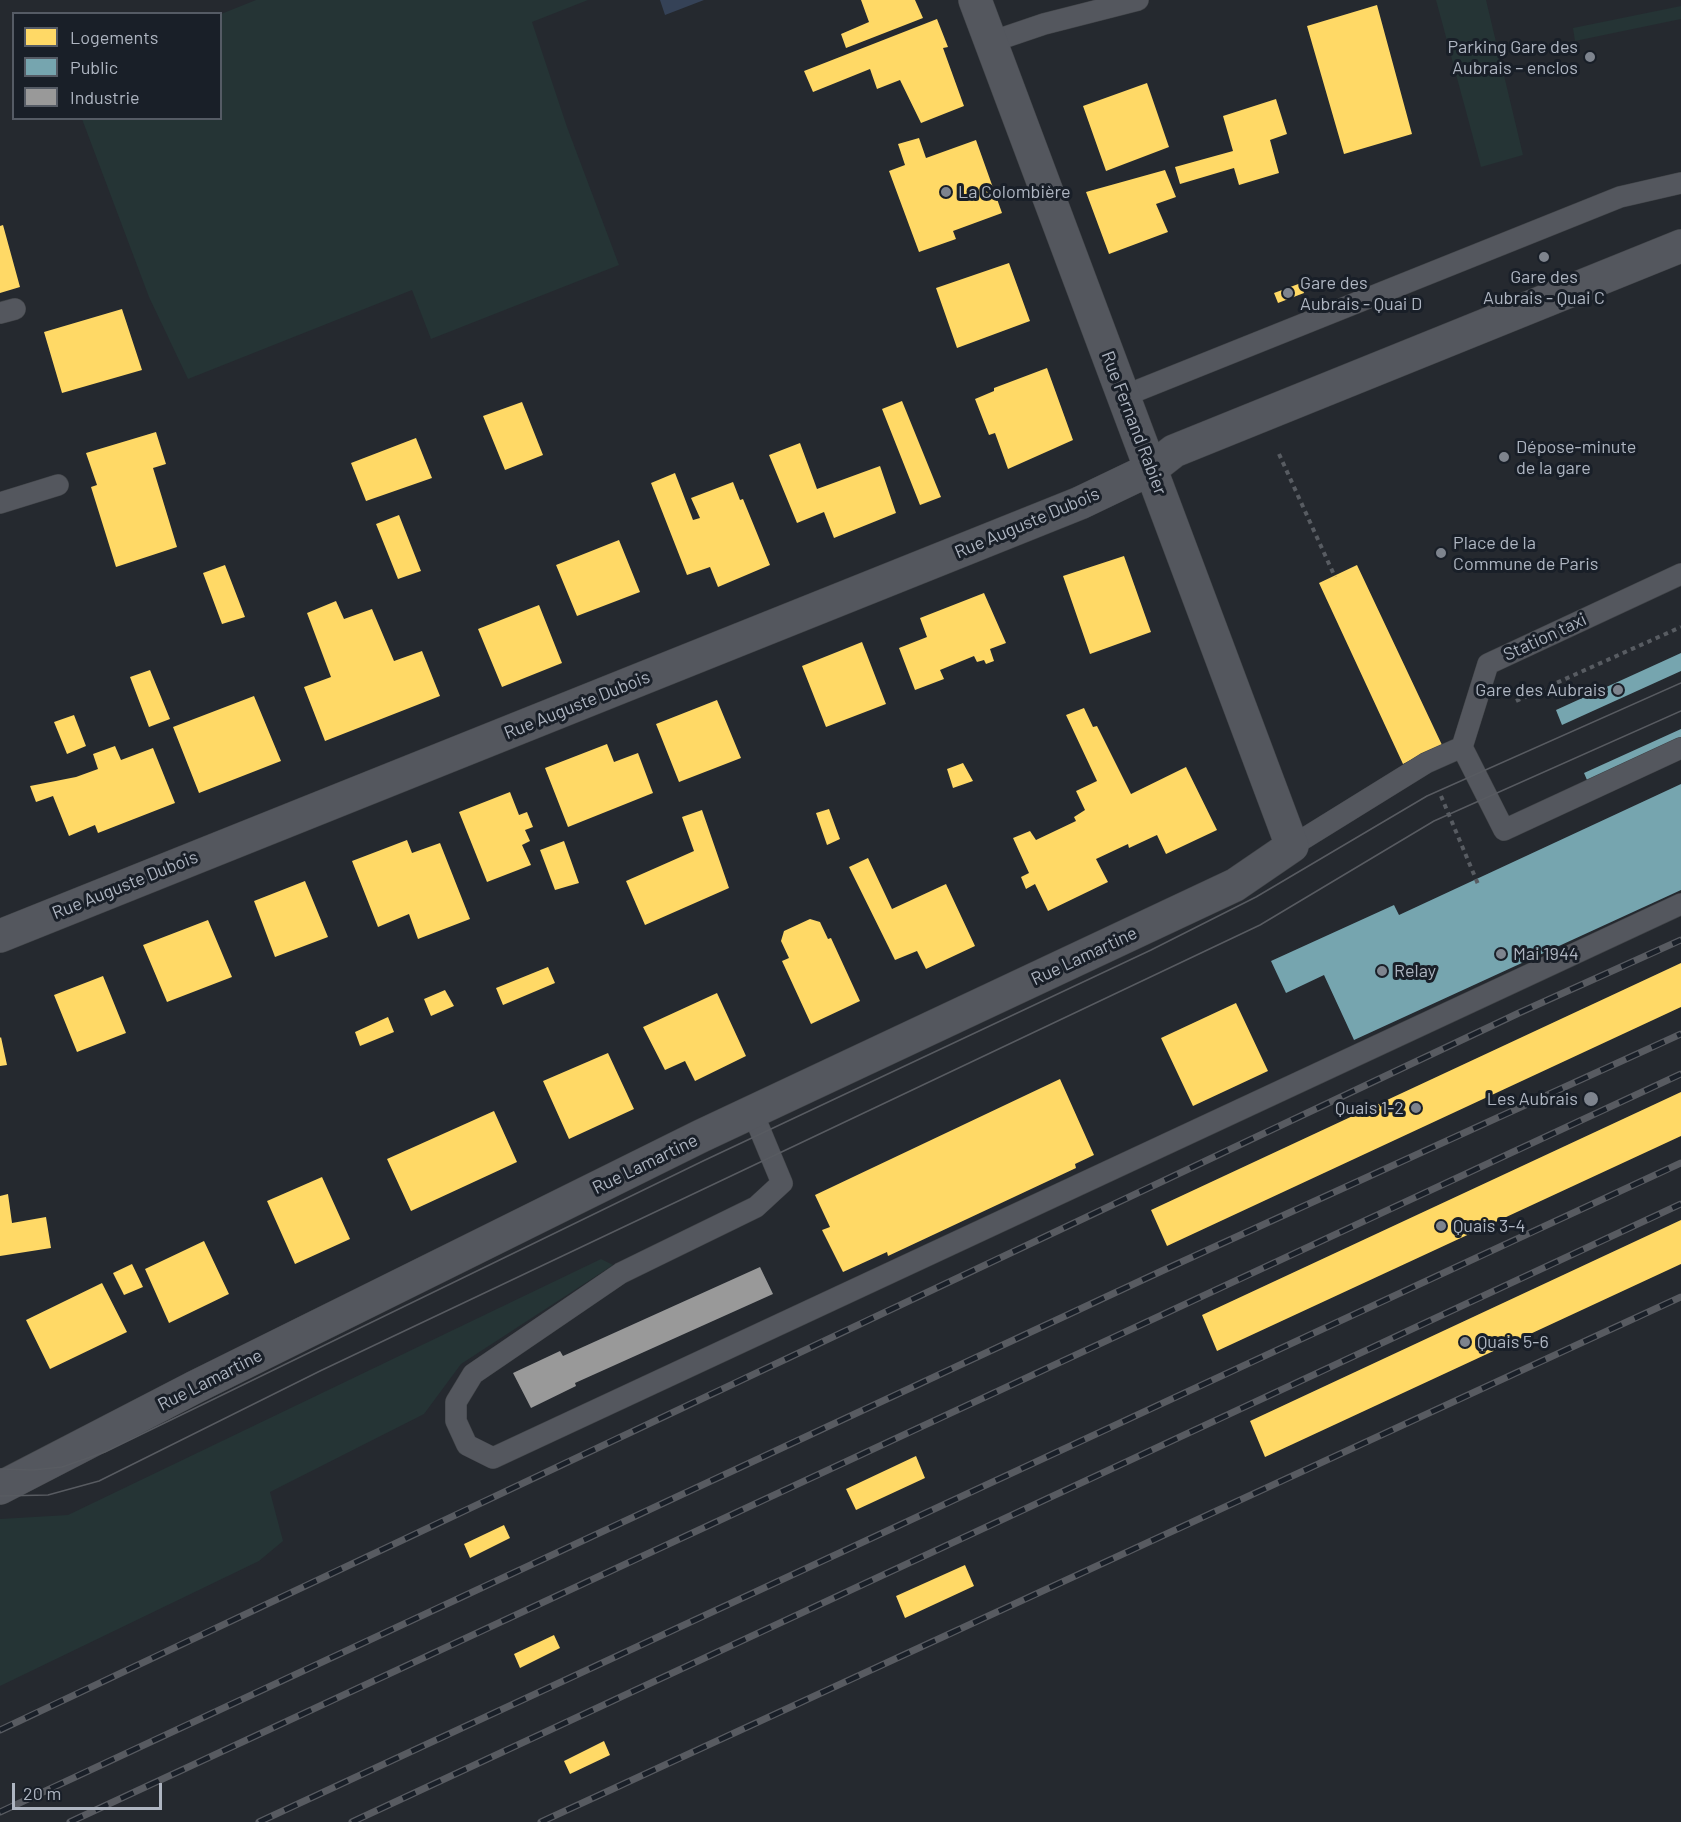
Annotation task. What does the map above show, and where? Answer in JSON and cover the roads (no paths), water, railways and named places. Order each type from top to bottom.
[{"type":"street","name":"Rue Fernand Rabier","points":[[975,0],[1292,846]]},
{"type":"street","points":[[1151,469],[1174,452],[1673,249]]},
{"type":"street","name":"Rue Auguste Dubois","points":[[0,936],[1069,507],[1151,469]]},
{"type":"street","name":"Rue Lamartine","points":[[0,1488],[195,1387],[752,1111],[1235,885],[1292,846]]},
{"type":"lane","points":[[991,42],[1044,24],[1138,0]]},
{"type":"lane","points":[[1124,396],[1620,197],[1681,183]]},
{"type":"lane","points":[[0,503],[58,484]]},
{"type":"lane","name":"Station taxi","points":[[1462,747],[1488,664],[1681,574]]},
{"type":"lane","points":[[1292,846],[1426,763],[1462,747],[1504,830],[1681,748]]},
{"type":"lane","points":[[752,1111],[782,1182],[756,1207],[621,1273],[473,1374],[456,1401],[456,1421],[467,1445],[493,1458],[1681,904]]},
{"type":"water","points":[[660,0],[704,0],[665,15]]},
{"type":"tram line","points":[[0,1469],[33,1470],[62,1467],[105,1452],[703,1161],[1151,950],[1256,897],[1427,796],[1681,683]]},
{"type":"tram line","points":[[0,1496],[48,1495],[99,1481],[320,1371],[1260,925],[1434,821],[1681,711]]},
{"type":"railway","points":[[0,1730],[1521,1012],[1681,940]]},
{"type":"railway","points":[[0,1812],[1166,1269],[1681,1034]]},
{"type":"railway","points":[[70,1822],[1681,1074]]},
{"type":"railway","points":[[259,1822],[1681,1163]]},
{"type":"railway","points":[[352,1822],[1681,1204]]},
{"type":"railway","points":[[541,1822],[1681,1297]]},
{"type":"place","name":"Parking Gare des Aubrais – enclos","points":[[1590,57]]},
{"type":"place","name":"La Colombière","points":[[946,192]]},
{"type":"place","name":"Gare des Aubrais - Quai C","points":[[1544,257]]},
{"type":"place","name":"Gare des Aubrais - Quai D","points":[[1288,293]]},
{"type":"place","name":"Dépose-minute de la gare","points":[[1504,457]]},
{"type":"place","name":"Place de la Commune de Paris","points":[[1441,553]]},
{"type":"place","name":"Gare des Aubrais","points":[[1618,690]]},
{"type":"place","name":"Mai 1944","points":[[1501,954]]},
{"type":"place","name":"Relay","points":[[1382,971]]},
{"type":"place","name":"Les Aubrais","points":[[1591,1099]]},
{"type":"place","name":"Quais 1-2","points":[[1416,1108]]},
{"type":"place","name":"Quais 3-4","points":[[1441,1226]]},
{"type":"place","name":"Quais 5-6","points":[[1465,1342]]}]
